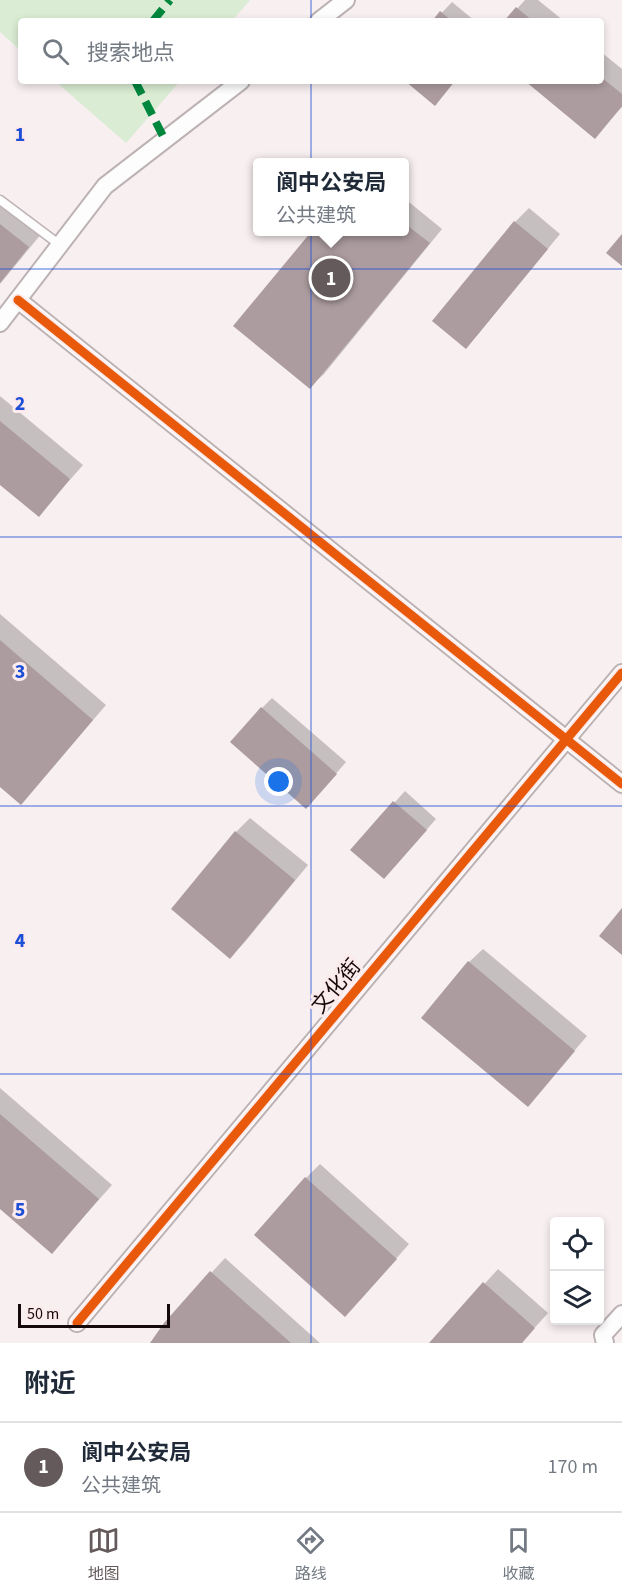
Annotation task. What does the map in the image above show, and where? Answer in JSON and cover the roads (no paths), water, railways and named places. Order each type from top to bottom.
[{"type":"street","points":[[323,18],[346,0]]},
{"type":"street","points":[[0,322],[105,186],[237,84]]},
{"type":"street","points":[[18,300],[622,784]]},
{"type":"street","name":"文化街","points":[[77,1323],[622,673]]},
{"type":"street","points":[[606,1343],[603,1335],[622,1314]]},
{"type":"lane","points":[[0,200],[60,245]]},
{"type":"place","name":"阆中公安局","points":[[331,278]]}]
